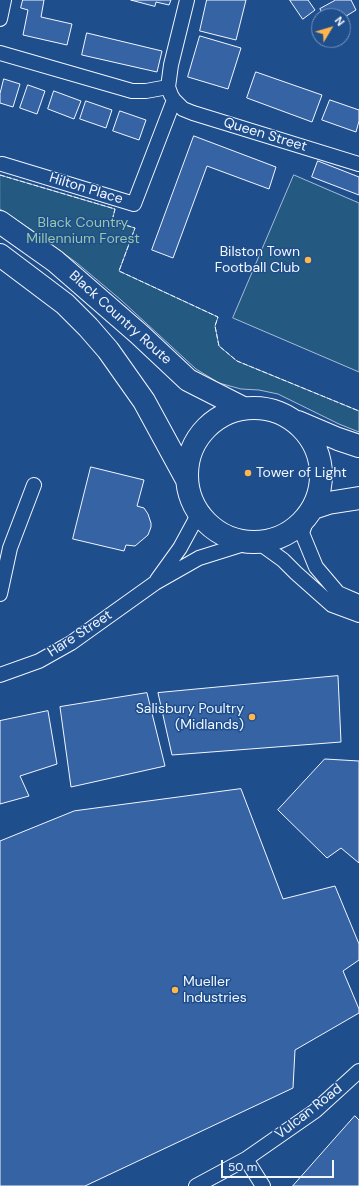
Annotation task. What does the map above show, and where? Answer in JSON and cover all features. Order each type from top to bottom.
[{"type":"highway","name":"Black Country Route","points":[[0,222],[55,261],[139,334],[188,380],[243,408]]},
{"type":"highway","name":"Black Country Route","points":[[0,255],[65,304],[108,350],[144,401],[187,480]]},
{"type":"highway","points":[[292,419],[309,436],[315,448],[321,468],[321,484],[311,510],[299,525],[276,538],[254,542],[231,538],[219,532],[208,524],[199,513],[191,497],[187,480],[189,459],[194,446],[201,433],[217,419],[229,412],[243,408],[268,409],[276,411],[338,439],[359,446]]},
{"type":"highway","points":[[311,510],[328,503],[359,498]]},
{"type":"street","points":[[0,19],[4,0]]},
{"type":"street","points":[[174,100],[168,87],[171,65],[187,0]]},
{"type":"street","points":[[0,53],[132,91],[146,91],[168,87]]},
{"type":"street","name":"Queen Street","points":[[174,100],[183,109],[192,113],[359,164]]},
{"type":"street","name":"Hilton Place","points":[[2,164],[134,204],[174,100]]},
{"type":"street","points":[[0,594],[5,547],[34,485]]},
{"type":"street","points":[[311,510],[302,533],[316,567],[338,593],[359,602]]},
{"type":"street","name":"Hare Street","points":[[155,583],[180,548],[199,513]]},
{"type":"street","points":[[254,542],[283,560],[332,605],[359,615]]},
{"type":"street","name":"Hare Street","points":[[0,675],[39,661],[71,643],[155,583],[199,558],[254,542]]},
{"type":"street","name":"Vulcan Road","points":[[196,1186],[246,1158],[315,1111],[359,1071]]},
{"type":"street","points":[[246,1158],[263,1186]]},
{"type":"green space","name":"Black Country Millennium Forest","points":[[0,175],[115,209],[112,221],[135,228],[119,271],[218,317],[215,326],[219,346],[237,361],[359,411],[359,432],[339,424],[278,394],[259,390],[241,389],[219,383],[196,369],[121,300],[77,263],[0,209]]},
{"type":"green space","name":"Bilston Town Football Club","points":[[294,175],[359,203],[359,372],[233,318]]},
{"type":"building","points":[[23,0],[44,0],[41,17],[72,24],[67,45],[23,35],[28,10],[21,8]]},
{"type":"building","points":[[131,0],[171,0],[169,5],[156,2],[155,6]]},
{"type":"building","points":[[207,0],[246,0],[236,40],[200,31]]},
{"type":"building","points":[[290,0],[308,0],[314,8],[311,8],[311,13],[303,19]]},
{"type":"building","points":[[336,0],[351,0],[356,10],[351,13],[351,8],[322,8]]},
{"type":"building","points":[[87,33],[162,51],[157,72],[82,55]]},
{"type":"building","points":[[200,36],[241,48],[228,89],[188,77]]},
{"type":"building","points":[[256,72],[322,95],[312,122],[247,98]]},
{"type":"building","points":[[4,79],[20,84],[13,107],[0,103],[0,94]]},
{"type":"building","points":[[28,85],[45,91],[37,114],[20,108]]},
{"type":"building","points":[[54,91],[81,101],[74,119],[48,109]]},
{"type":"building","points":[[330,100],[359,110],[359,121],[356,132],[322,120]]},
{"type":"building","points":[[86,101],[112,110],[106,128],[80,119]]},
{"type":"building","points":[[120,111],[146,120],[139,140],[113,131]]},
{"type":"building","points":[[194,136],[276,167],[269,189],[207,166],[173,258],[152,250]]},
{"type":"building","points":[[318,161],[359,177],[359,195],[312,177]]},
{"type":"building","points":[[91,467],[144,480],[137,506],[144,508],[148,514],[151,527],[148,535],[135,546],[126,545],[124,551],[73,539]]},
{"type":"building","name":"Salisbury Poultry (Midlands)","points":[[338,676],[341,742],[172,755],[158,693]]},
{"type":"building","name":"Salisbury Poultry (Midlands)","points":[[147,693],[165,766],[71,787],[60,707]]},
{"type":"building","points":[[48,711],[57,764],[20,776],[29,796],[0,804],[0,721]]},
{"type":"building","points":[[325,759],[359,761],[359,863],[341,848],[327,858],[278,810]]},
{"type":"building","name":"Mueller Industries","points":[[241,789],[283,899],[335,886],[359,944],[359,960],[343,971],[359,1009],[359,1013],[295,1050],[293,1088],[85,1186],[0,1186],[0,841],[74,811]]},
{"type":"building","points":[[355,1116],[359,1120],[359,1186],[293,1186]]},
{"type":"fence","points":[[0,175],[115,209],[112,221],[135,228],[119,271],[218,317],[215,326],[219,346],[237,361],[359,411]]},
{"type":"place","name":"Bilston Town Football Club","points":[[308,260]]},
{"type":"place","name":"Tower of Light","points":[[248,473]]},
{"type":"place","name":"Salisbury Poultry (Midlands)","points":[[252,717]]},
{"type":"place","name":"Mueller Industries","points":[[175,990]]}]
